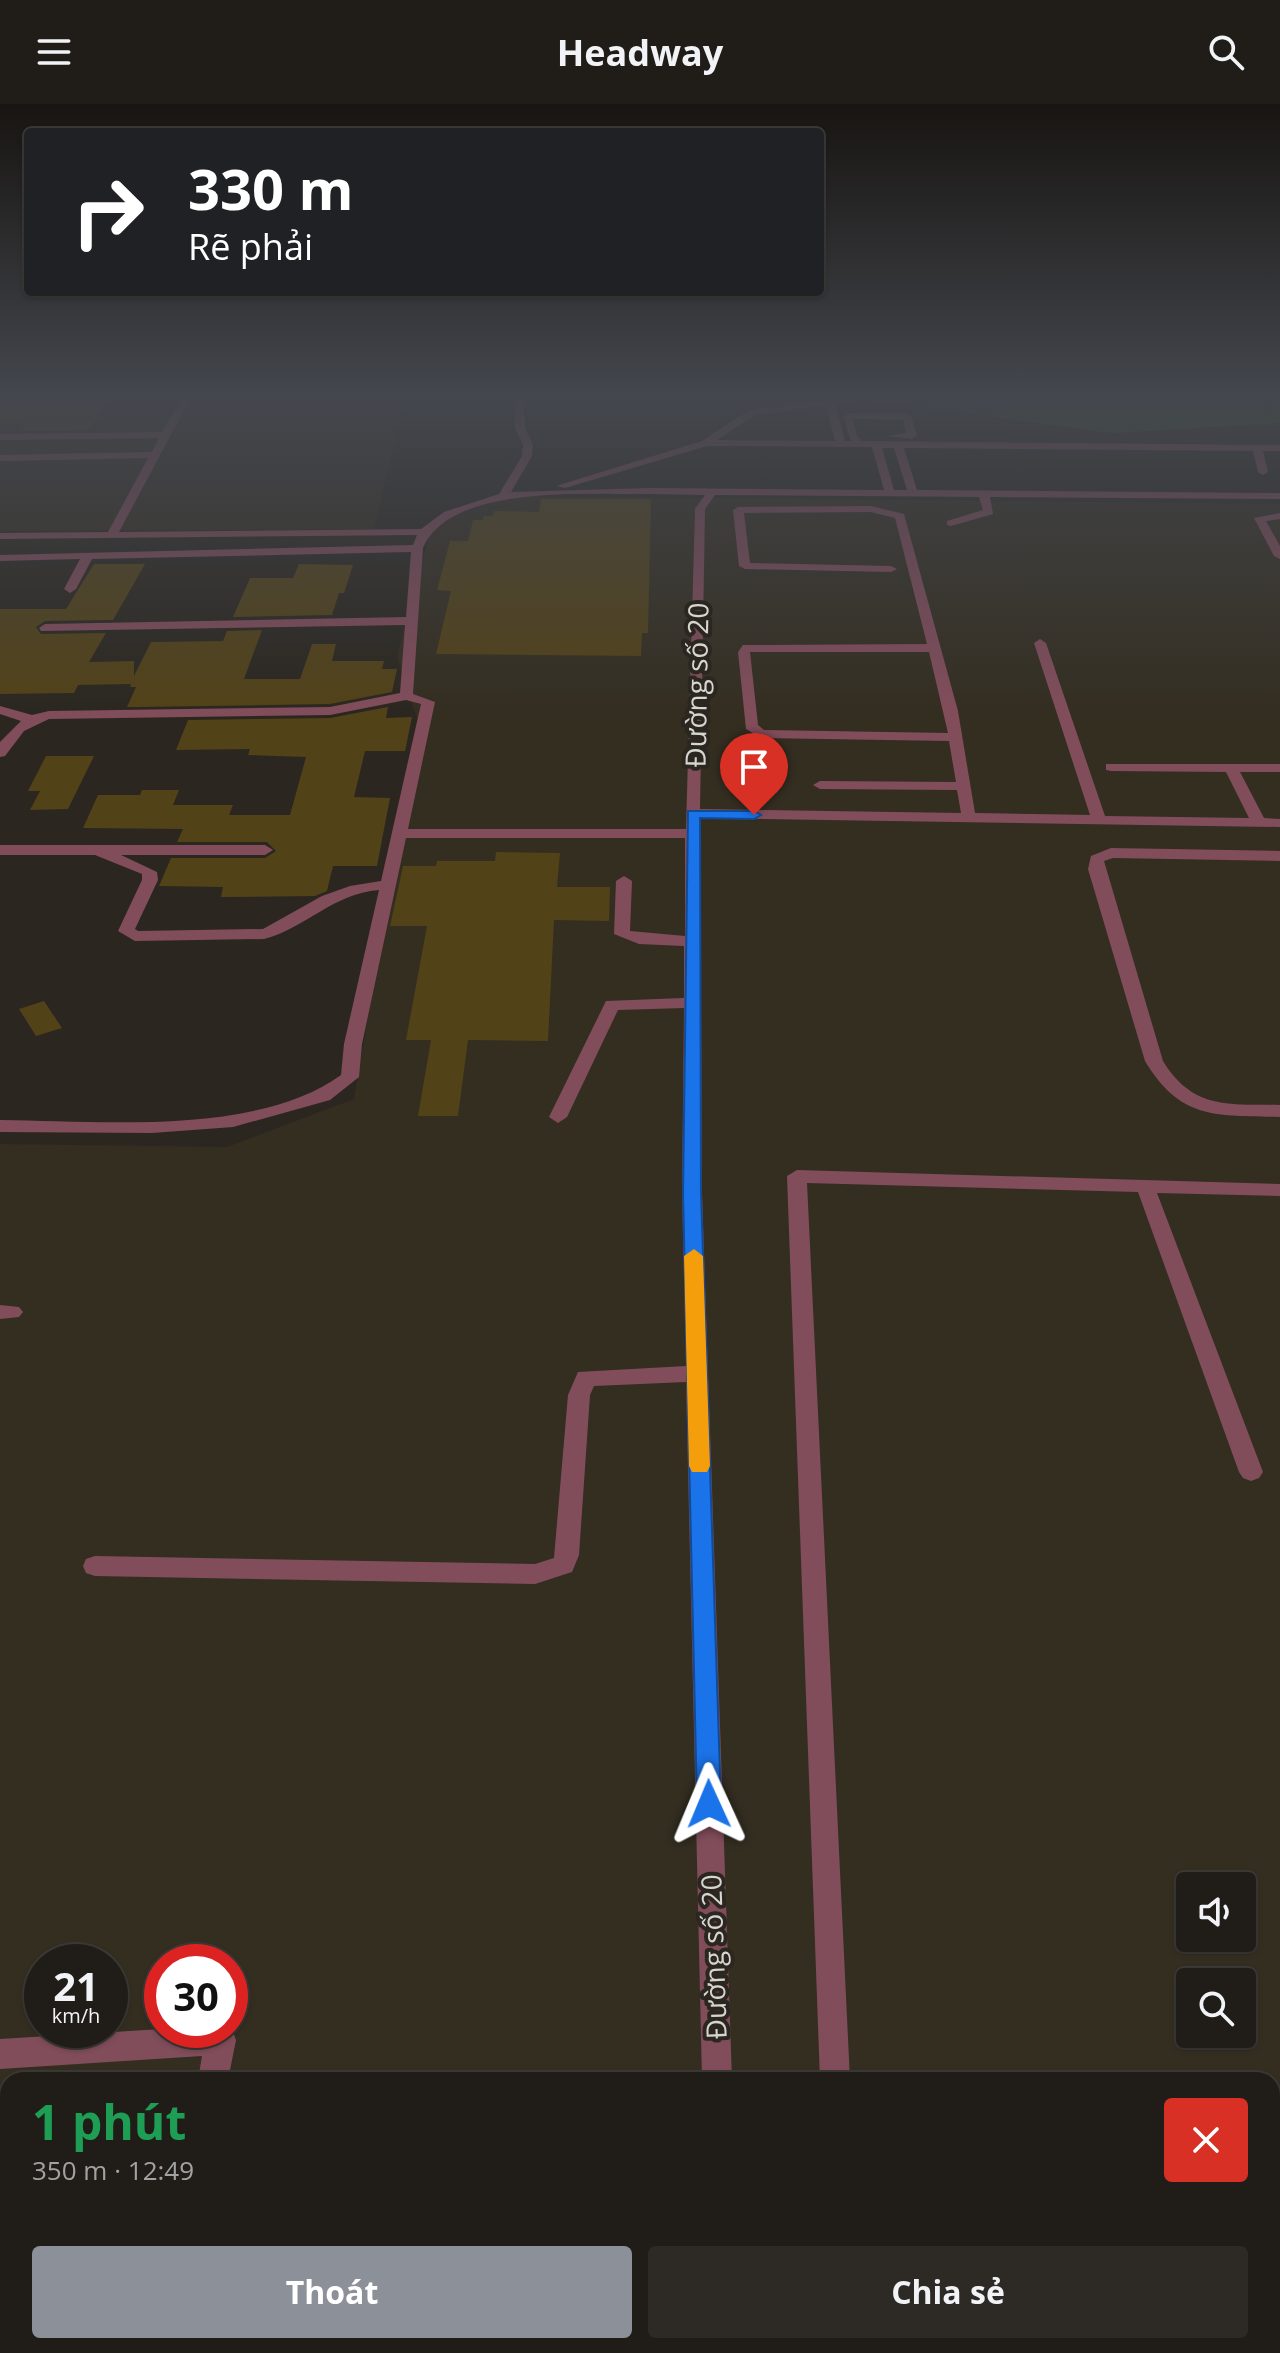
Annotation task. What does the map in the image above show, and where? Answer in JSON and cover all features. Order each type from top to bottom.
[{"type":"street","points":[[112,535],[128,504]]},
{"type":"street","points":[[406,696],[417,548],[424,532],[448,514],[479,504]]},
{"type":"street","name":"Đường số 20","points":[[703,504],[700,509],[693,824],[692,1193],[717,2072]]},
{"type":"street","points":[[951,523],[989,512],[987,504]]},
{"type":"street","points":[[891,569],[745,566],[738,510],[871,509],[900,516],[936,648],[969,819]]},
{"type":"street","points":[[1280,514],[1259,518],[1280,556]]},
{"type":"street","points":[[0,536],[424,532]]},
{"type":"street","points":[[0,558],[417,548]]},
{"type":"street","points":[[70,589],[87,557]]},
{"type":"street","points":[[45,628],[410,621]]},
{"type":"street","points":[[1040,643],[1099,820]]},
{"type":"street","points":[[936,648],[747,648],[744,652],[751,726],[761,734],[955,737]]},
{"type":"street","points":[[0,710],[30,719],[68,713],[330,711],[406,696],[428,702],[353,1044],[350,1077],[324,1096],[233,1121],[152,1127],[0,1126]]},
{"type":"street","points":[[2,745],[30,719]]},
{"type":"street","points":[[1111,767],[1280,768]]},
{"type":"street","points":[[1231,768],[1259,823]]},
{"type":"street","points":[[820,785],[963,786]]},
{"type":"street","points":[[398,833],[969,819],[1280,823]]},
{"type":"street","points":[[95,849],[149,872],[150,880],[127,928],[129,934],[135,936],[264,934],[275,931],[336,893],[357,887],[387,885]]},
{"type":"street","points":[[0,850],[265,850]]},
{"type":"street","points":[[1280,856],[1111,853],[1096,859],[1096,869],[1154,1061],[1166,1083],[1187,1101],[1201,1107],[1280,1111]]},
{"type":"street","points":[[624,881],[622,934],[639,939],[693,941]]},
{"type":"street","points":[[558,1117],[612,1005],[692,1003]]},
{"type":"street","points":[[835,2072],[797,1176],[1280,1190]]},
{"type":"street","points":[[1145,1186],[1251,1472]]},
{"type":"street","points":[[95,1566],[535,1574],[551,1570],[563,1565],[567,1555],[579,1395],[586,1378],[697,1374]]},
{"type":"street","points":[[0,2054],[221,2040],[215,2072]]},
{"type":"shaded area","points":[[0,504],[380,504],[374,529],[0,531]]},
{"type":"shaded area","points":[[487,504],[1280,504],[1280,2072],[0,2072],[0,1144],[227,1147],[354,1099],[418,722],[397,656],[430,534],[446,517]]},
{"type":"building","points":[[540,504],[651,504],[648,633],[642,633],[641,656],[436,654],[451,591],[437,590],[450,541],[468,541],[473,520],[493,516],[494,511],[539,512]]},
{"type":"building","points":[[94,564],[145,564],[113,620],[45,621],[36,627],[41,634],[106,633],[89,662],[134,661],[134,676],[151,642],[223,641],[227,631],[262,630],[244,679],[300,679],[312,644],[336,644],[332,661],[384,661],[382,669],[397,669],[392,692],[330,704],[140,707],[127,707],[136,687],[130,687],[131,684],[78,685],[74,693],[0,694],[0,609],[66,609]]},
{"type":"building","points":[[299,564],[353,565],[344,593],[339,593],[332,615],[233,617],[250,578],[293,578]]},
{"type":"building","points":[[388,707],[386,718],[412,717],[405,751],[365,751],[354,797],[390,798],[377,866],[333,866],[327,891],[315,896],[221,897],[223,887],[159,886],[171,858],[265,858],[276,851],[267,842],[177,842],[183,829],[83,828],[98,795],[140,795],[142,790],[179,790],[173,805],[233,805],[229,815],[290,815],[306,757],[248,755],[250,749],[176,750],[188,720],[330,718]]},
{"type":"building","points":[[46,756],[94,756],[68,809],[30,810],[40,791],[28,791]]},
{"type":"building","points":[[496,852],[560,853],[557,887],[610,887],[609,921],[554,920],[548,1041],[468,1040],[458,1116],[418,1116],[431,1040],[406,1040],[427,926],[390,926],[403,866],[436,866],[437,861],[495,861]]},
{"type":"building","points":[[44,1001],[62,1028],[36,1036],[19,1009]]},
{"type":"slow traffic","points":[[694,1256],[700,1466]]},
{"type":"route","points":[[709,1804],[692,1193],[693,813],[754,815]]}]
